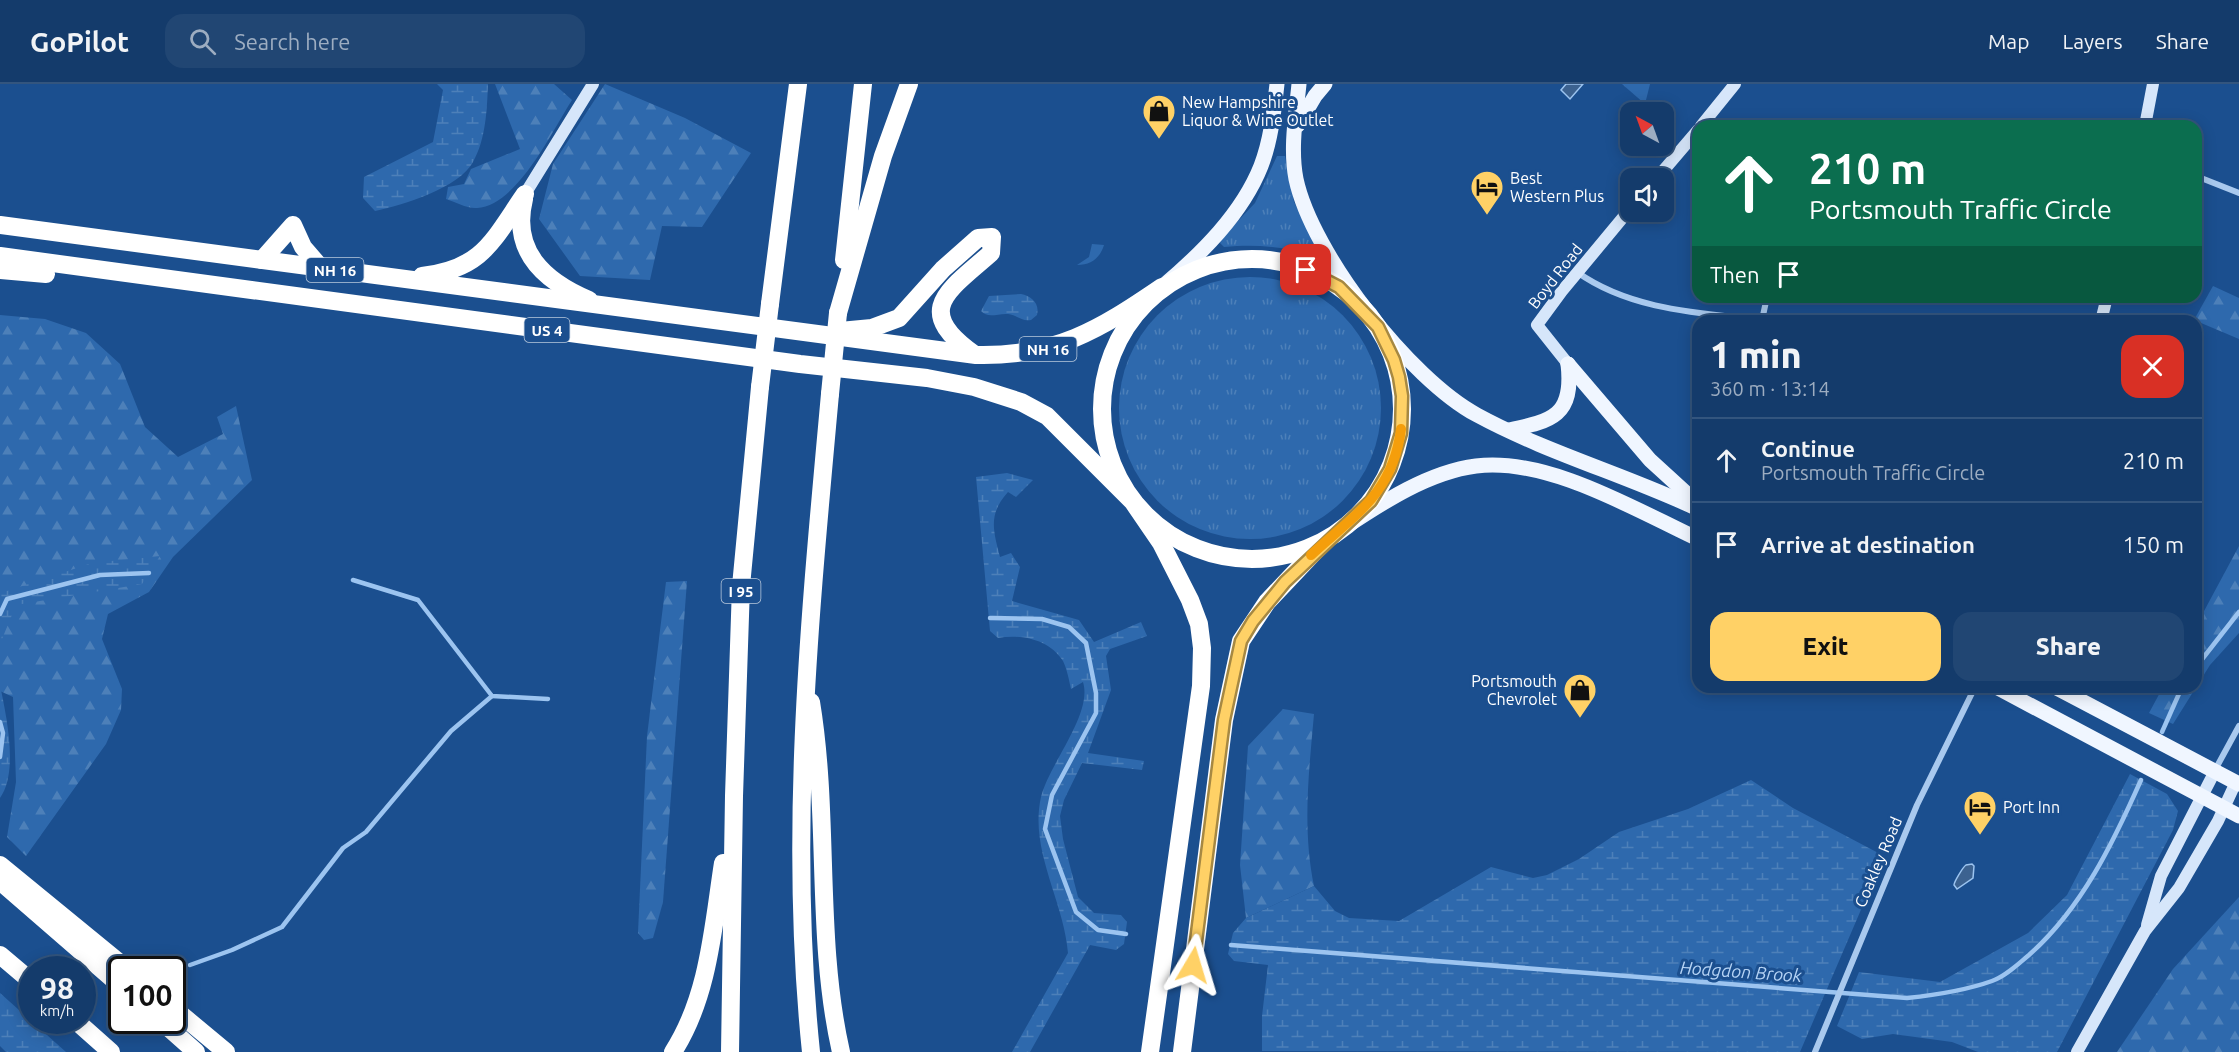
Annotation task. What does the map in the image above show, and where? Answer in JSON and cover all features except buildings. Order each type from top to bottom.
[{"type":"highway","name":"I 95","points":[[730,1052],[734,796],[741,586],[759,387],[798,84]]},
{"type":"highway","points":[[811,1052],[802,918],[801,824],[806,670],[830,394],[863,84]]},
{"type":"highway","points":[[838,313],[884,156],[909,84]]},
{"type":"highway","points":[[398,279],[439,274],[472,262],[493,240],[525,194]]},
{"type":"highway","points":[[525,194],[520,222],[522,238],[538,267],[568,289],[607,307]]},
{"type":"highway","name":"NH 16","points":[[0,225],[805,335],[976,355],[1020,355],[1068,342],[1114,318],[1162,287]]},
{"type":"highway","points":[[262,260],[293,225],[303,247],[321,268]]},
{"type":"highway","points":[[805,335],[872,328],[893,321],[910,308],[943,268],[978,238],[992,237],[991,253],[953,286],[942,304],[940,314],[947,333],[976,355]]},
{"type":"highway","name":"US 4","points":[[0,256],[800,364],[927,378],[974,387],[1021,402],[1047,416],[1133,502]]},
{"type":"highway","points":[[1133,502],[1169,535],[1219,556],[1257,560],[1294,554],[1329,538],[1344,528],[1359,515],[1382,485],[1401,433],[1402,405],[1399,377],[1378,327],[1339,287],[1323,277],[1288,264],[1251,260],[1216,264],[1185,273],[1162,287],[1145,301],[1127,324],[1114,351],[1105,384],[1103,422],[1107,447],[1119,479],[1133,502],[1161,543],[1190,600],[1199,624],[1202,648],[1201,686],[1150,1052]]},
{"type":"highway","points":[[0,270],[293,296]]},
{"type":"highway","points":[[1182,1052],[1224,720],[1241,641],[1253,621],[1285,582],[1329,538]]},
{"type":"highway","points":[[806,670],[819,758],[828,935],[833,1001],[841,1052]]},
{"type":"highway","points":[[674,1052],[698,1003],[705,976],[734,796]]},
{"type":"highway","points":[[0,865],[111,956]]},
{"type":"highway","points":[[0,881],[108,975]]},
{"type":"highway","points":[[0,955],[18,970]]},
{"type":"highway","points":[[1138,1052],[1161,971]]},
{"type":"highway","points":[[186,1019],[226,1052]]},
{"type":"highway","points":[[91,1034],[111,1052]]},
{"type":"highway","points":[[176,1034],[196,1052]]},
{"type":"main road","points":[[1266,84],[1274,117]]},
{"type":"main road","points":[[1162,287],[1208,244],[1237,208],[1262,164],[1274,117],[1277,84]]},
{"type":"main road","points":[[1299,84],[1294,133],[1294,164],[1304,202],[1326,249],[1378,327],[1446,396],[1477,416],[1692,507]]},
{"type":"main road","points":[[1294,133],[1304,113],[1326,84]]},
{"type":"main road","points":[[1508,430],[1539,425],[1561,408],[1570,381],[1568,364]]},
{"type":"main road","points":[[1568,364],[1650,460],[1692,498]]},
{"type":"main road","points":[[1344,528],[1383,503],[1443,474],[1474,466],[1502,464],[1527,467],[1559,476],[1692,536]]},
{"type":"main road","points":[[2007,693],[2239,816]]},
{"type":"main road","points":[[2066,693],[2215,771],[2238,780]]},
{"type":"street","points":[[525,194],[593,84]]},
{"type":"street","points":[[1706,120],[1735,84]]},
{"type":"street","points":[[2146,120],[2153,84]]},
{"type":"street","points":[[1666,168],[1692,137]]},
{"type":"street","points":[[2202,178],[2239,193]]},
{"type":"street","name":"Boyd Road","points":[[1568,364],[1537,325],[1620,221]]},
{"type":"street","points":[[1577,272],[1605,290],[1621,296],[1714,315]]},
{"type":"street","name":"Coakley Road","points":[[1815,1052],[1917,805],[1973,693]]},
{"type":"street","points":[[2145,932],[2160,876],[2239,726]]},
{"type":"street","points":[[2077,1052],[2145,932],[2179,888],[2238,780]]},
{"type":"green space","points":[[437,84],[488,84],[483,134],[473,162],[456,180],[429,194],[375,211],[363,198],[364,177],[433,142],[443,90]]},
{"type":"green space","points":[[495,84],[554,84],[572,100],[532,165],[506,195],[492,204],[477,208],[470,207],[446,199],[448,187],[464,184],[471,169],[520,149]]},
{"type":"green space","points":[[605,84],[685,118],[751,153],[702,227],[662,226],[650,280],[580,276],[539,219],[553,164]]},
{"type":"green space","points":[[1622,84],[1650,84],[1646,102]]},
{"type":"green space","points":[[1277,156],[1285,156],[1294,202],[1316,245],[1316,254],[1312,256],[1268,247],[1224,247],[1220,243],[1221,239],[1255,203]]},
{"type":"green space","points":[[1092,244],[1104,245],[1100,254],[1091,262],[1077,265],[1089,257]]},
{"type":"green space","points":[[1237,277],[1263,277],[1288,282],[1312,292],[1343,315],[1366,346],[1376,370],[1381,408],[1376,446],[1366,470],[1343,501],[1312,524],[1288,534],[1263,539],[1237,539],[1212,534],[1188,524],[1157,501],[1134,470],[1124,446],[1119,421],[1119,395],[1124,370],[1134,346],[1157,315],[1188,292],[1212,282]]},
{"type":"green space","points":[[2213,286],[2239,298],[2239,339],[2202,323],[2202,315],[2197,315]]},
{"type":"green space","points":[[1021,294],[1031,298],[1036,304],[1037,315],[1031,320],[1008,314],[987,315],[981,311],[989,296]]},
{"type":"green space","points":[[0,315],[45,319],[86,333],[120,364],[145,427],[178,457],[223,434],[217,417],[236,406],[252,480],[173,557],[149,592],[108,614],[102,639],[122,689],[121,710],[106,744],[26,856],[7,837],[16,782],[13,697],[0,691]]},
{"type":"green space","points":[[1007,473],[1033,480],[1016,497],[1008,492],[995,515],[995,539],[1000,557],[1011,553],[1020,567],[1012,601],[1079,620],[1094,642],[1141,622],[1147,636],[1110,649],[1106,656],[1111,690],[1088,753],[1144,761],[1142,770],[1082,763],[1064,800],[1060,816],[1063,839],[1078,897],[1094,913],[1121,915],[1127,922],[1124,944],[1116,950],[1090,945],[1030,1052],[1012,1052],[1068,953],[1060,914],[1043,856],[1039,817],[1041,797],[1076,724],[1084,695],[1083,682],[1071,689],[1063,661],[1050,648],[1025,638],[998,638],[990,631],[976,477]]},
{"type":"green space","points":[[2239,546],[2239,633],[2210,665],[2202,678],[2202,615]]},
{"type":"green space","points":[[160,556],[142,584],[16,605],[0,644],[0,590],[7,591],[92,563]]},
{"type":"green space","points":[[687,581],[663,902],[653,938],[644,940],[638,933],[647,736],[666,582]]},
{"type":"green space","points":[[0,685],[8,727],[10,758],[6,787],[0,798]]},
{"type":"green space","points":[[2160,693],[2192,693],[2173,724],[2149,713]]},
{"type":"green space","points":[[1283,709],[1314,714],[1307,821],[1314,886],[1246,918],[1240,865],[1248,746]]},
{"type":"green space","points":[[2130,774],[2167,794],[2178,811],[2173,830],[2057,1052],[1978,1052],[1952,1042],[1893,1034],[1862,1039],[1837,1026],[1859,972],[1940,982],[2028,933],[2067,895]]},
{"type":"green space","points":[[1751,780],[1793,808],[1884,856],[1800,1052],[1262,1051],[1262,1016],[1268,965],[1234,961],[1228,954],[1233,933],[1246,918],[1314,886],[1335,911],[1349,918],[1399,921],[1491,867],[1533,878],[1547,875],[1579,859],[1619,832],[1688,809]]},
{"type":"green space","points":[[2239,897],[2239,1052],[2117,1052],[2173,969]]},
{"type":"green space","points":[[0,993],[18,1009],[18,1034],[46,1034],[66,1052],[6,1052],[0,1046]]},
{"type":"shaded area","points":[[1566,84],[1583,84],[1570,99],[1561,90]]},
{"type":"shaded area","points":[[1966,865],[1974,866],[1973,878],[1957,889],[1954,885],[1959,875]]},
{"type":"waterway","name":"Hodgdon Brook","points":[[0,614],[7,599],[100,575],[149,573]]},
{"type":"waterway","name":"Hodgdon Brook","points":[[353,580],[418,600],[492,696],[548,699]]},
{"type":"waterway","name":"Hodgdon Brook","points":[[2202,659],[2239,612]]},
{"type":"waterway","name":"Hodgdon Brook","points":[[990,618],[1042,619],[1069,627],[1086,643],[1096,693],[1096,713],[1052,795],[1045,829],[1076,912],[1098,930],[1126,934]]},
{"type":"waterway","name":"Hodgdon Brook","points":[[2162,732],[2179,693]]},
{"type":"waterway","points":[[190,965],[232,950],[282,927],[343,848],[366,832],[451,731],[492,696]]},
{"type":"waterway","name":"Hodgdon Brook","points":[[0,722],[3,733],[0,757]]},
{"type":"waterway","name":"Hodgdon Brook","points":[[1231,945],[1907,998],[1950,992],[1992,981],[2002,976],[2012,970],[2048,937],[2065,917],[2094,873],[2141,780]]},
{"type":"slow traffic","points":[[1311,555],[1359,515],[1371,501],[1390,469],[1401,429]]},
{"type":"place","name":"New Hampshire Liquor & Wine Outlet","points":[[1159,140]]},
{"type":"place","name":"Best Western Plus","points":[[1487,216]]},
{"type":"place","name":"Portsmouth Chevrolet","points":[[1580,719]]},
{"type":"place","name":"Port Inn","points":[[1980,836]]},
{"type":"route","points":[[1193,965],[1224,720],[1241,641],[1253,621],[1303,562],[1359,515],[1371,501],[1390,469],[1401,433],[1402,396],[1399,377],[1387,343],[1378,327],[1339,287],[1306,270]]}]
